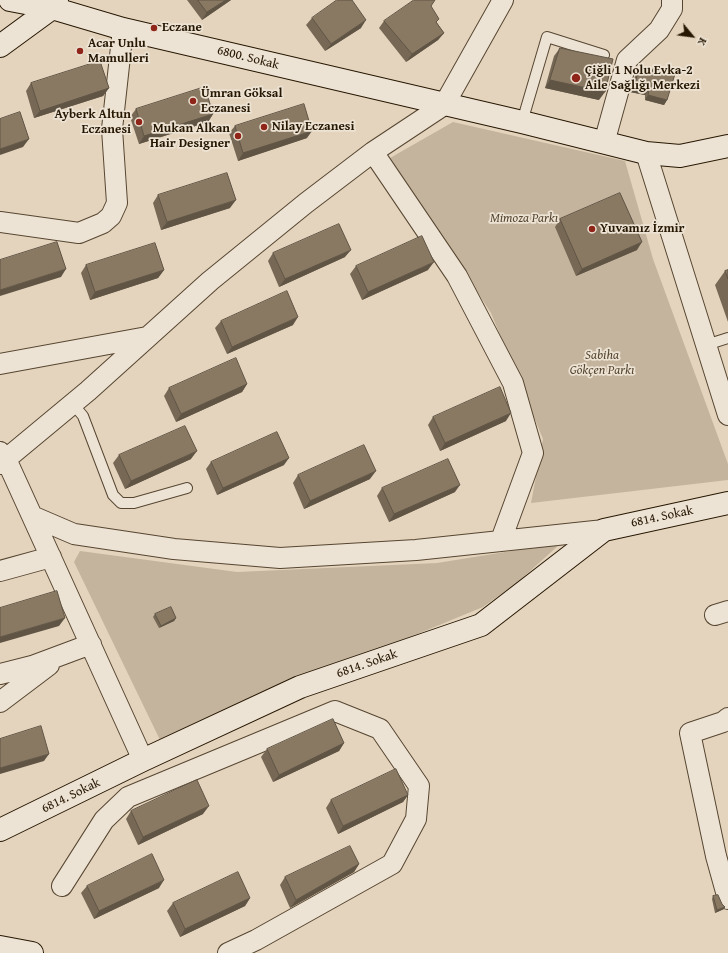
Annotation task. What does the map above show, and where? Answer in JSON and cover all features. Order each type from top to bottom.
[{"type":"street","name":"6800. Sokak","points":[[10,0],[55,4],[123,29],[522,122],[646,153],[680,156],[728,146]]},
{"type":"street","points":[[143,760],[32,516],[2,458],[73,404],[210,281],[306,203],[373,152],[444,105],[503,0]]},
{"type":"street","points":[[604,143],[627,60],[659,30],[672,9],[672,0]]},
{"type":"street","points":[[0,46],[55,4]]},
{"type":"street","points":[[0,222],[79,233],[103,223],[111,216],[117,203],[112,128],[123,29]]},
{"type":"street","points":[[373,152],[457,276],[513,383],[533,453],[501,540]]},
{"type":"street","points":[[646,153],[728,415]]},
{"type":"street","points":[[0,364],[147,337]]},
{"type":"street","name":"6814. Sokak","points":[[0,830],[143,760],[300,686],[481,625],[604,530],[728,503]]},
{"type":"street","points":[[32,516],[74,534],[174,549],[280,558],[416,550],[604,530]]},
{"type":"street","points":[[0,571],[51,557]]},
{"type":"street","points":[[0,674],[32,666],[91,644]]},
{"type":"street","points":[[0,702],[63,655]]},
{"type":"street","points":[[62,886],[104,820],[128,797],[335,711],[380,730],[419,786],[416,819],[392,864],[256,940],[228,953]]},
{"type":"street","points":[[728,718],[723,722],[690,733],[722,855],[728,899]]},
{"type":"street","points":[[0,947],[32,953]]},
{"type":"lane","points":[[522,122],[547,38],[604,55]]},
{"type":"lane","points":[[706,345],[728,338]]},
{"type":"lane","points":[[73,404],[83,416],[113,495],[121,503],[134,503],[187,488]]},
{"type":"green space","points":[[453,122],[625,161],[653,259],[728,464],[728,480],[531,503],[543,439],[491,313],[390,158]]},
{"type":"green space","points":[[561,543],[518,582],[483,607],[160,740],[74,562],[80,551],[237,572],[437,563]]},
{"type":"building","points":[[198,0],[226,0],[207,12]]},
{"type":"building","points":[[337,0],[352,0],[366,20],[331,44],[312,18]]},
{"type":"building","points":[[414,0],[435,0],[431,6],[439,19],[436,22],[444,33],[412,54],[384,21]]},
{"type":"building","points":[[560,48],[613,59],[605,92],[550,80]]},
{"type":"building","points":[[100,61],[109,88],[40,111],[31,83]]},
{"type":"building","points":[[654,67],[675,74],[667,100],[648,95],[649,90],[634,87],[639,68],[652,73]]},
{"type":"building","points":[[205,87],[213,114],[144,136],[136,109]]},
{"type":"building","points":[[304,104],[312,131],[243,153],[235,126]]},
{"type":"building","points":[[20,112],[29,139],[0,149],[0,119]]},
{"type":"building","points":[[227,173],[236,200],[167,222],[158,195]]},
{"type":"building","points":[[620,193],[642,242],[582,269],[560,219]]},
{"type":"building","points":[[339,224],[351,250],[285,279],[273,253]]},
{"type":"building","points":[[422,236],[434,262],[368,292],[356,266]]},
{"type":"building","points":[[57,242],[66,269],[0,290],[0,260]]},
{"type":"building","points":[[155,243],[164,270],[95,292],[86,265]]},
{"type":"building","points":[[728,270],[728,279],[725,271]]},
{"type":"building","points":[[287,291],[298,317],[232,347],[221,321]]},
{"type":"building","points":[[236,358],[247,384],[181,414],[169,388]]},
{"type":"building","points":[[500,387],[511,413],[445,443],[433,417]]},
{"type":"building","points":[[185,426],[197,451],[131,481],[119,455]]},
{"type":"building","points":[[277,432],[289,458],[223,488],[211,462]]},
{"type":"building","points":[[364,445],[376,471],[310,501],[298,475]]},
{"type":"building","points":[[448,459],[460,485],[394,514],[382,488]]},
{"type":"building","points":[[57,591],[65,618],[0,637],[0,608]]},
{"type":"building","points":[[171,607],[176,618],[161,626],[155,614]]},
{"type":"building","points":[[333,719],[344,743],[279,775],[267,749]]},
{"type":"building","points":[[41,726],[49,754],[0,768],[0,739]]},
{"type":"building","points":[[396,769],[408,795],[343,826],[331,800]]},
{"type":"building","points":[[197,780],[209,806],[143,837],[131,811]]},
{"type":"building","points":[[350,846],[359,864],[296,900],[285,877]]},
{"type":"building","points":[[152,854],[164,880],[99,911],[87,886]]},
{"type":"building","points":[[238,872],[250,898],[185,929],[173,903]]},
{"type":"building","points":[[718,895],[725,907],[717,910],[713,896]]},
{"type":"place","name":"Eczane","points":[[154,28]]},
{"type":"place","name":"Acar Unlu Mamulleri","points":[[80,51]]},
{"type":"place","name":"Çiğli 1 Nolu Evka-2 Aile Sağlığı Merkezi","points":[[576,78]]},
{"type":"place","name":"Ümran Göksal Eczanesi","points":[[193,101]]},
{"type":"place","name":"Ayberk Altun Eczanesi","points":[[139,122]]},
{"type":"place","name":"Nilay Eczanesi","points":[[264,127]]},
{"type":"place","name":"Mukan Alkan Hair Designer","points":[[238,136]]},
{"type":"place","name":"Yuvamız İzmir","points":[[592,229]]},
{"type":"park label","name":"Mimoza Parkı","points":[[524,219]]},
{"type":"park label","name":"Sabiha Gökçen Parkı","points":[[602,364]]}]
